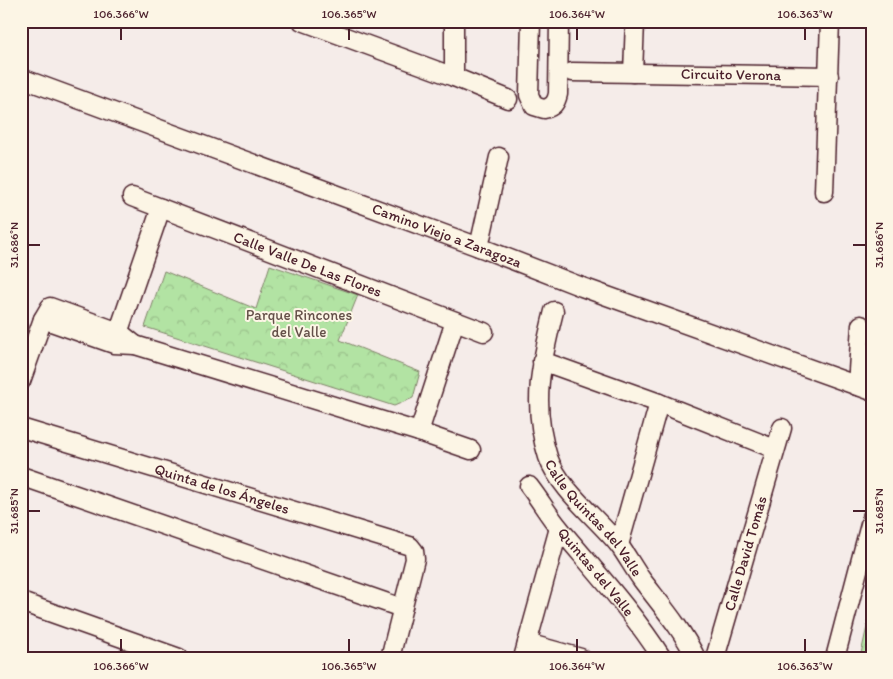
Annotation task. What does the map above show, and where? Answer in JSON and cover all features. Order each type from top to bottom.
[{"type":"street","points":[[302,21],[508,99]]},
{"type":"street","points":[[454,21],[454,77]]},
{"type":"street","points":[[531,21],[529,95],[534,106],[544,109],[553,106],[558,94],[559,21]]},
{"type":"street","points":[[633,73],[635,21]]},
{"type":"street","points":[[824,192],[830,21]]},
{"type":"street","name":"Circuito Verona","points":[[572,72],[829,76]]},
{"type":"street","name":"Camino Viejo a Zaragoza","points":[[21,78],[479,247],[582,288],[865,388]]},
{"type":"street","points":[[479,247],[499,156]]},
{"type":"street","name":"Calle Valle De Las Flores","points":[[132,197],[484,332]]},
{"type":"street","points":[[117,338],[161,208]]},
{"type":"street","name":"Calle Quintas del Valle","points":[[554,312],[542,360],[539,398],[541,430],[549,459],[564,484],[619,545],[641,579],[672,618],[696,658]]},
{"type":"street","points":[[21,381],[48,313],[135,345],[419,432],[471,450]]},
{"type":"street","points":[[419,432],[455,321]]},
{"type":"street","points":[[861,325],[865,388]]},
{"type":"street","points":[[542,360],[659,403],[775,449]]},
{"type":"street","points":[[619,545],[659,403]]},
{"type":"street","name":"Quinta de los Ángeles","points":[[21,428],[410,546],[414,551],[415,559],[402,608]]},
{"type":"street","name":"Calle David Tomás","points":[[715,658],[782,428]]},
{"type":"street","points":[[21,476],[402,608],[390,658]]},
{"type":"street","name":"Quintas del Valle","points":[[529,486],[559,528],[608,584],[644,630],[662,658]]},
{"type":"street","points":[[835,658],[872,517]]},
{"type":"street","points":[[559,528],[525,651],[581,658]]},
{"type":"street","points":[[21,602],[179,658]]},
{"type":"green space","name":"Parque Rincones del Valle","points":[[270,265],[358,295],[340,340],[420,372],[413,398],[394,406],[145,327],[164,271],[256,309]]},
{"type":"green space","points":[[868,622],[872,623],[872,658],[860,658]]}]
